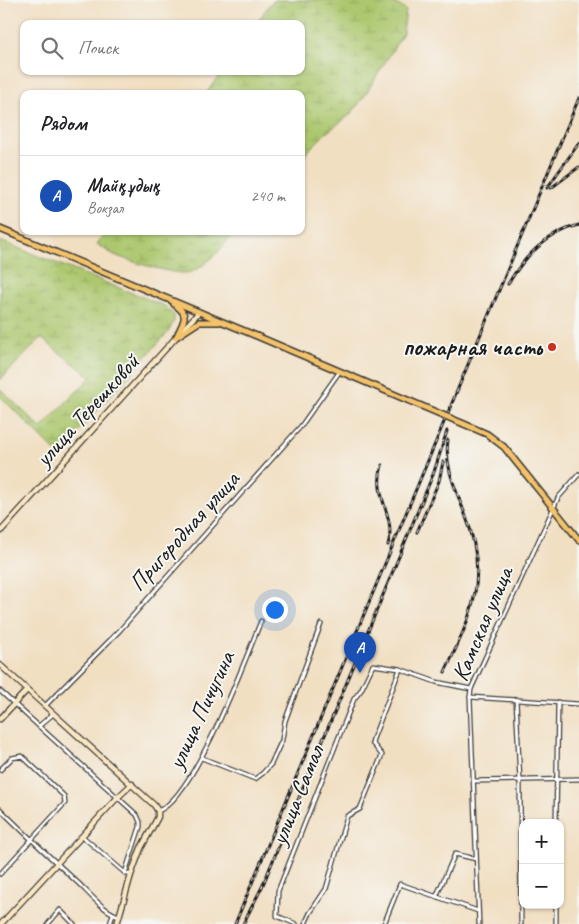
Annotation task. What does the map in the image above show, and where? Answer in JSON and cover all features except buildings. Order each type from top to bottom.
[{"type":"main road","points":[[0,230],[340,371],[464,424],[499,442],[579,540]]},
{"type":"main road","points":[[168,299],[184,313],[185,321],[176,337]]},
{"type":"main road","points":[[176,337],[199,322],[223,322]]},
{"type":"street","name":"улица Терешковой","points":[[0,532],[199,312]]},
{"type":"street","name":"Пригородная улица","points":[[45,706],[120,630],[296,431],[340,371]]},
{"type":"street","name":"Камская улица","points":[[479,924],[471,689],[558,498],[579,474]]},
{"type":"street","name":"улица Пичугина","points":[[117,924],[131,875],[141,848],[158,817],[158,811],[172,802],[202,758],[261,622]]},
{"type":"street","points":[[202,758],[255,779],[271,764],[282,740],[285,721],[321,624]]},
{"type":"street","points":[[0,665],[132,784],[158,811]]},
{"type":"street","name":"улица Самал","points":[[296,924],[277,916],[278,891],[354,699],[361,690],[373,665],[400,669]]},
{"type":"street","points":[[305,924],[326,889],[347,816],[360,809],[382,755],[372,743],[400,669],[436,682],[471,689]]},
{"type":"street","points":[[0,719],[27,690]]},
{"type":"street","points":[[0,691],[137,815],[140,822],[125,874]]},
{"type":"street","points":[[470,697],[579,704]]},
{"type":"street","points":[[516,699],[520,781],[521,924]]},
{"type":"street","points":[[556,819],[558,702]]},
{"type":"street","points":[[39,726],[53,714]]},
{"type":"street","points":[[0,770],[12,758],[22,756],[64,796],[65,803],[0,874]]},
{"type":"street","points":[[474,781],[579,780]]},
{"type":"street","points":[[1,924],[56,863],[132,784]]},
{"type":"street","points":[[0,809],[56,863],[113,914],[119,916]]},
{"type":"street","points":[[82,836],[125,874],[131,875]]},
{"type":"street","points":[[134,846],[141,848]]},
{"type":"street","points":[[436,897],[455,854],[476,859]]},
{"type":"street","points":[[384,924],[400,884],[478,911]]},
{"type":"street","points":[[556,909],[556,924]]},
{"type":"street","points":[[48,924],[60,910],[74,924]]},
{"type":"street","points":[[110,924],[113,914]]},
{"type":"green space","points":[[275,0],[389,0],[406,10],[403,33],[365,95],[351,114],[326,133],[305,155],[305,90],[209,90],[219,75],[305,75],[305,20],[259,20],[269,5]]},
{"type":"green space","points":[[103,235],[232,235],[198,269],[185,273],[154,268],[123,258],[97,244]]},
{"type":"green space","points":[[0,241],[165,306],[174,315],[174,321],[169,331],[58,454],[0,396],[0,389],[41,428],[91,377],[41,338],[0,380]]},
{"type":"railway","points":[[235,924],[579,98]]},
{"type":"railway","points":[[547,188],[579,143]]},
{"type":"railway","points":[[551,188],[579,167]]},
{"type":"railway","points":[[508,284],[521,264],[538,247],[557,234],[579,225]]},
{"type":"railway","points":[[243,924],[262,887],[434,472],[447,431]]},
{"type":"railway","points":[[445,672],[470,613],[477,577],[472,537],[449,469],[448,440]]},
{"type":"railway","points":[[417,532],[439,481],[443,462]]},
{"type":"railway","points":[[382,465],[380,487],[389,524],[388,545]]},
{"type":"place","name":"пожарная часть","points":[[552,347]]},
{"type":"place","name":"Майқұдық","points":[[360,673]]}]
